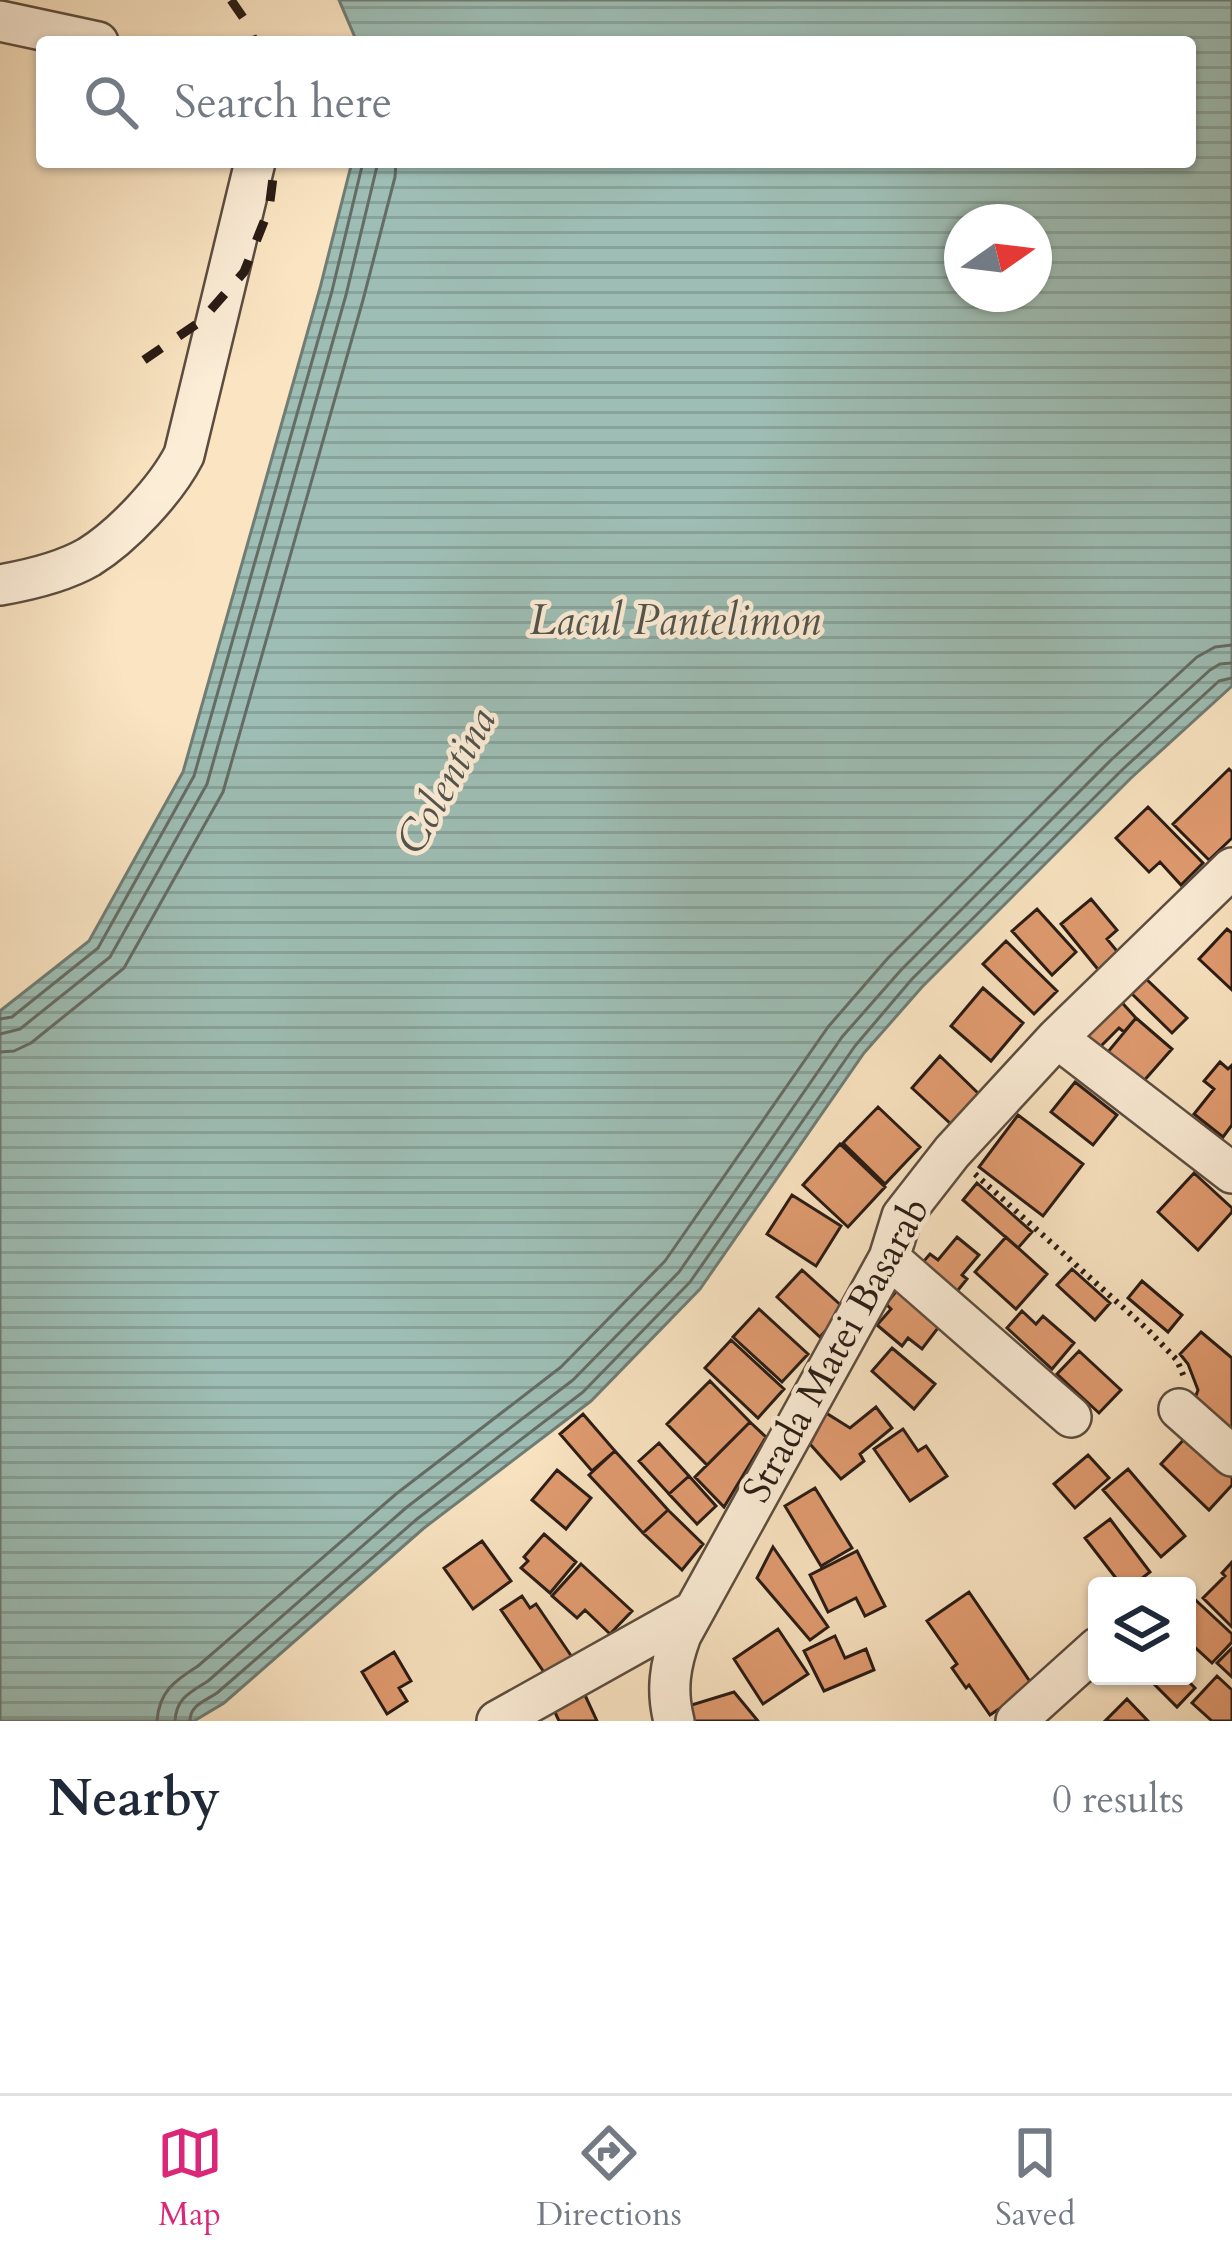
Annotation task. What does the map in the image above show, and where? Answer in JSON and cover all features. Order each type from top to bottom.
[{"type":"street","points":[[0,22],[69,36]]},
{"type":"street","points":[[0,585],[88,557],[139,514],[175,472],[184,455],[255,168]]},
{"type":"street","name":"Strada Matei Basarab","points":[[674,1721],[668,1681],[692,1612],[889,1258],[902,1216],[952,1152],[1057,1038],[1232,868]]},
{"type":"street","points":[[1057,1038],[1232,1173]]},
{"type":"street","points":[[889,1258],[1071,1417]]},
{"type":"street","points":[[1179,1409],[1232,1456]]},
{"type":"street","points":[[497,1721],[692,1612]]},
{"type":"street","points":[[1016,1721],[1088,1656]]},
{"type":"path","points":[[952,1152],[1178,1360],[1187,1388],[1179,1409]]},
{"type":"water","name":"Lacul Pantelimon","points":[[339,0],[1232,0],[1232,686],[1131,778],[922,987],[864,1053],[700,1289],[591,1401],[424,1528],[224,1703],[194,1721],[0,1721],[0,1011],[89,941],[183,772],[350,168],[1196,168],[1196,36],[354,36]]},
{"type":"building","points":[[1229,769],[1232,838],[1209,860],[1173,824]]},
{"type":"building","points":[[1148,807],[1203,863],[1181,885],[1160,862],[1149,872],[1116,838]]},
{"type":"building","points":[[1091,899],[1117,930],[1107,939],[1121,956],[1101,973],[1061,924]]},
{"type":"building","points":[[1037,909],[1076,952],[1052,975],[1012,931]]},
{"type":"building","points":[[1227,929],[1232,933],[1232,990],[1199,959]]},
{"type":"building","points":[[1006,941],[1057,991],[1034,1014],[983,964]]},
{"type":"building","points":[[1142,975],[1187,1018],[1172,1033],[1128,990]]},
{"type":"building","points":[[983,988],[1023,1023],[991,1061],[951,1026]]},
{"type":"building","points":[[1115,995],[1136,1018],[1098,1049],[1077,1033]]},
{"type":"building","points":[[1136,1018],[1172,1049],[1141,1084],[1107,1053]]},
{"type":"building","points":[[940,1056],[981,1096],[953,1126],[912,1088]]},
{"type":"building","points":[[1220,1062],[1228,1069],[1232,1065],[1232,1125],[1223,1137],[1194,1114],[1214,1089],[1204,1081]]},
{"type":"building","points":[[1075,1082],[1117,1115],[1093,1145],[1051,1112]]},
{"type":"building","points":[[878,1107],[920,1147],[885,1184],[843,1143]]},
{"type":"building","points":[[1018,1115],[1083,1164],[1043,1216],[979,1167]]},
{"type":"building","points":[[840,1144],[885,1187],[848,1227],[803,1185]]},
{"type":"building","points":[[1194,1173],[1232,1208],[1198,1250],[1158,1212]]},
{"type":"building","points":[[977,1183],[1032,1232],[1018,1248],[963,1200]]},
{"type":"building","points":[[792,1195],[841,1226],[816,1266],[767,1234]]},
{"type":"building","points":[[957,1237],[979,1255],[946,1305],[912,1275],[930,1254],[938,1260]]},
{"type":"building","points":[[1006,1237],[1047,1274],[1016,1309],[975,1272]]},
{"type":"building","points":[[1072,1269],[1110,1303],[1095,1320],[1057,1285]]},
{"type":"building","points":[[802,1270],[845,1309],[820,1337],[777,1297]]},
{"type":"building","points":[[1142,1281],[1182,1315],[1168,1332],[1128,1298]]},
{"type":"building","points":[[898,1289],[941,1324],[922,1349],[908,1338],[902,1346],[877,1325],[891,1309],[886,1304]]},
{"type":"building","points":[[759,1309],[808,1354],[782,1382],[733,1337]]},
{"type":"building","points":[[1022,1311],[1036,1324],[1043,1316],[1074,1343],[1052,1369],[1007,1328]]},
{"type":"building","points":[[1201,1332],[1232,1358],[1232,1446],[1191,1409],[1198,1390],[1180,1354]]},
{"type":"building","points":[[731,1340],[784,1389],[758,1418],[705,1368]]},
{"type":"building","points":[[892,1348],[935,1384],[914,1409],[872,1371]]},
{"type":"building","points":[[1079,1351],[1121,1390],[1099,1413],[1057,1374]]},
{"type":"building","points":[[710,1381],[750,1422],[707,1465],[667,1424]]},
{"type":"building","points":[[876,1407],[892,1428],[860,1454],[864,1461],[841,1479],[810,1444],[826,1413],[850,1428]]},
{"type":"building","points":[[583,1414],[615,1451],[592,1471],[560,1434]]},
{"type":"building","points":[[750,1422],[766,1437],[724,1507],[695,1477]]},
{"type":"building","points":[[903,1429],[918,1451],[926,1446],[947,1476],[910,1501],[874,1449]]},
{"type":"building","points":[[1190,1433],[1232,1474],[1232,1485],[1209,1510],[1161,1464]]},
{"type":"building","points":[[659,1443],[689,1476],[669,1494],[639,1461]]},
{"type":"building","points":[[615,1451],[668,1510],[643,1533],[589,1475]]},
{"type":"building","points":[[1088,1455],[1109,1478],[1075,1508],[1054,1484]]},
{"type":"building","points":[[1128,1469],[1185,1536],[1161,1557],[1103,1490]]},
{"type":"building","points":[[557,1470],[591,1498],[566,1529],[532,1500]]},
{"type":"building","points":[[689,1476],[716,1506],[697,1524],[669,1494]]},
{"type":"building","points":[[815,1488],[852,1548],[821,1566],[785,1506]]},
{"type":"building","points":[[668,1510],[703,1544],[682,1570],[643,1533]]},
{"type":"building","points":[[1110,1519],[1150,1572],[1144,1577],[1115,1577],[1085,1538]]},
{"type":"building","points":[[544,1534],[576,1562],[550,1593],[521,1568],[528,1561],[524,1557]]},
{"type":"building","points":[[482,1541],[511,1581],[473,1609],[444,1568]]},
{"type":"building","points":[[773,1547],[828,1627],[810,1640],[757,1578]]},
{"type":"building","points":[[857,1551],[885,1606],[865,1616],[856,1598],[828,1612],[810,1575]]},
{"type":"building","points":[[1232,1562],[1232,1627],[1203,1598]]},
{"type":"building","points":[[581,1564],[632,1611],[610,1634],[585,1610],[577,1618],[552,1596]]},
{"type":"building","points":[[969,1592],[1033,1686],[990,1715],[952,1668],[957,1664],[927,1621]]},
{"type":"building","points":[[522,1596],[530,1608],[536,1604],[572,1657],[546,1675],[501,1610]]},
{"type":"building","points":[[1196,1600],[1232,1634],[1232,1642],[1212,1663],[1196,1648]]},
{"type":"building","points":[[778,1629],[808,1674],[763,1704],[734,1659]]},
{"type":"building","points":[[835,1636],[845,1658],[866,1649],[874,1670],[824,1691],[804,1651]]},
{"type":"building","points":[[1232,1648],[1232,1677],[1217,1663]]},
{"type":"building","points":[[394,1652],[411,1681],[399,1688],[407,1701],[387,1714],[362,1672]]},
{"type":"building","points":[[1217,1676],[1232,1690],[1232,1721],[1212,1721],[1192,1703]]},
{"type":"building","points":[[1155,1685],[1195,1688],[1177,1707]]},
{"type":"building","points":[[734,1692],[758,1721],[689,1721],[685,1707]]},
{"type":"building","points":[[584,1693],[597,1721],[559,1721],[553,1708]]},
{"type":"building","points":[[1127,1699],[1148,1721],[1105,1721]]},
{"type":"railway","points":[[231,0],[252,36]]},
{"type":"railway","points":[[144,360],[201,321],[244,272],[269,209],[274,168]]},
{"type":"water label","name":"Colentina","points":[[446,781]]}]
